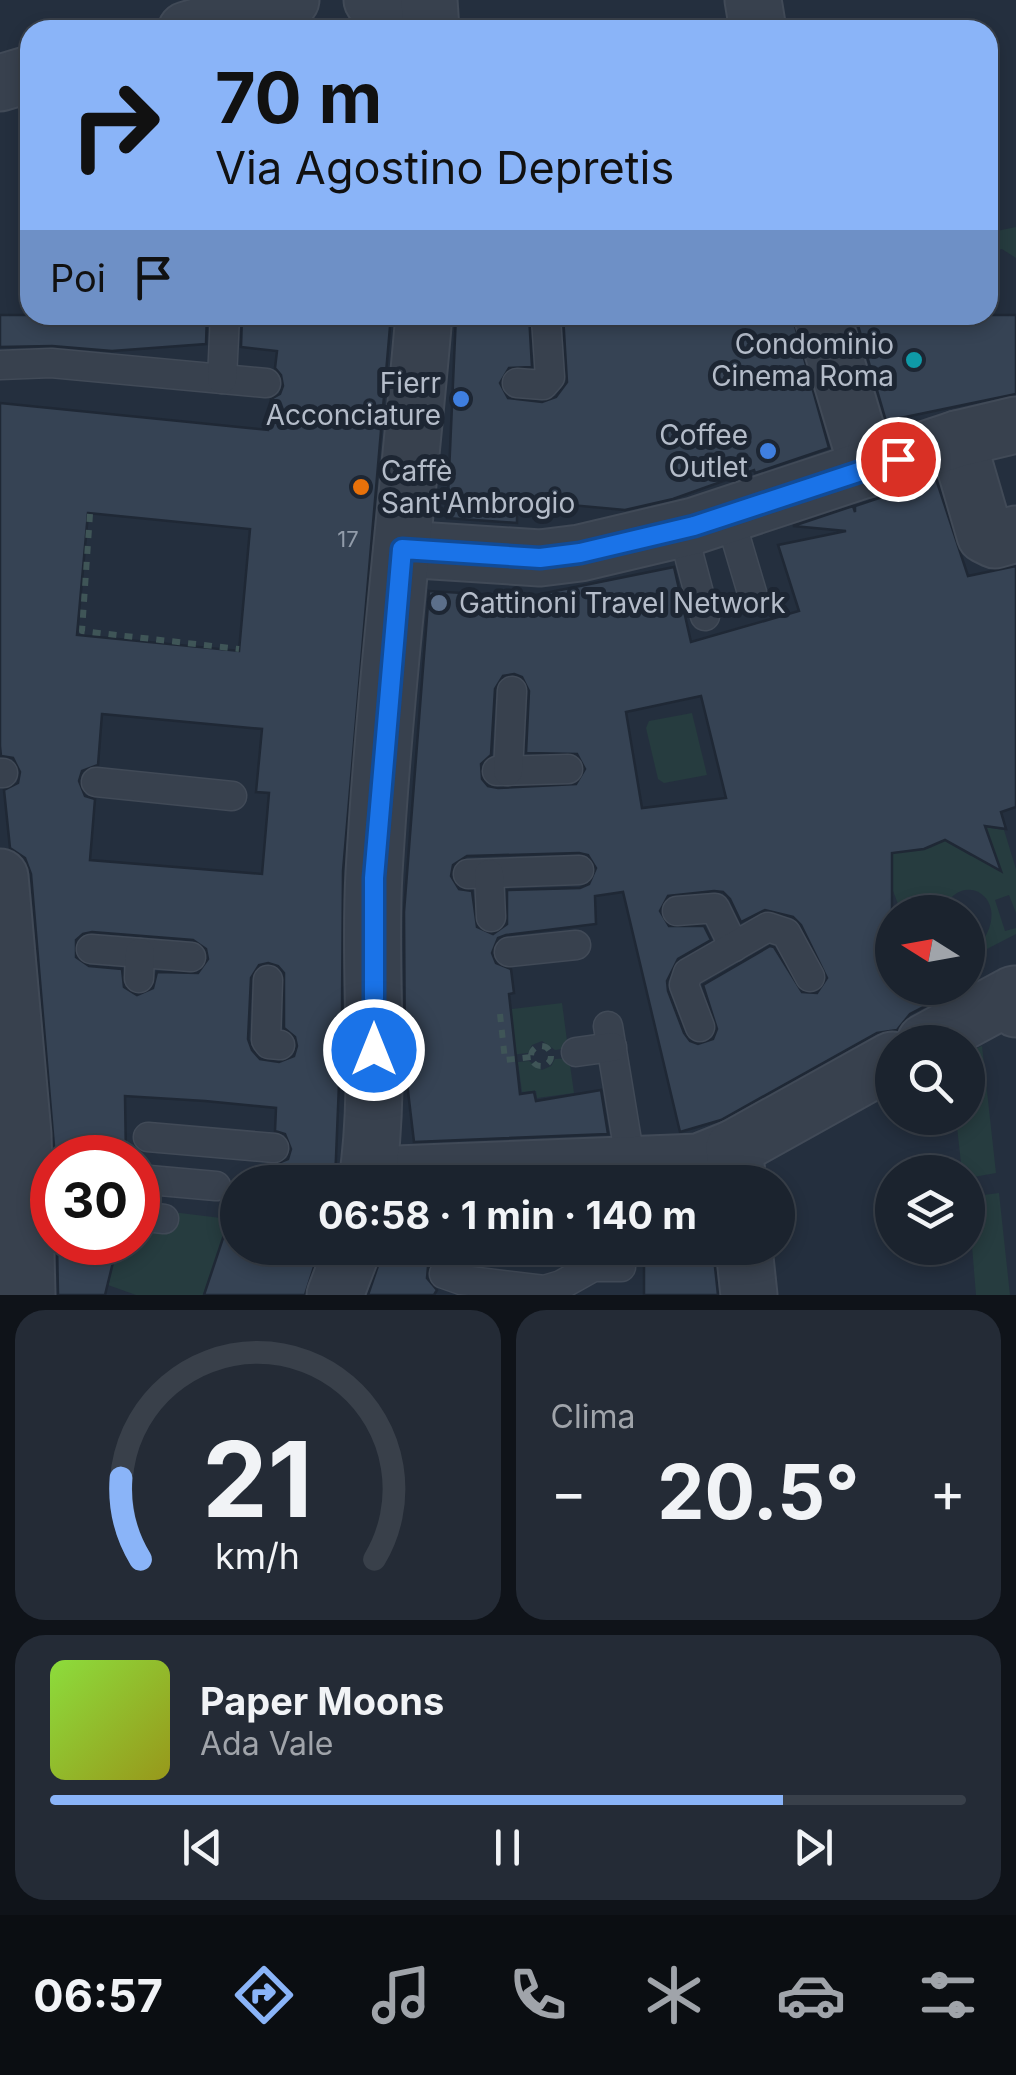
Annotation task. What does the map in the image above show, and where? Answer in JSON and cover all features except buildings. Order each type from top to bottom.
[{"type":"street","points":[[221,20],[291,0]]},
{"type":"street","points":[[360,1165],[358,1049],[384,965],[384,878],[394,765],[402,549],[436,378],[426,325]]},
{"type":"street","points":[[825,325],[868,469]]},
{"type":"street","points":[[402,549],[540,558],[580,553],[706,522],[958,439],[1016,425]]},
{"type":"street","points":[[958,439],[985,535],[995,540],[1016,534]]},
{"type":"street","points":[[0,876],[33,1288]]},
{"type":"street","points":[[961,1025],[1015,999]]},
{"type":"street","points":[[631,1165],[736,1165],[869,1065]]},
{"type":"street","points":[[335,1295],[346,1265]]},
{"type":"street","points":[[746,1265],[749,1295]]},
{"type":"lane","points":[[222,379],[225,325]]},
{"type":"lane","points":[[517,383],[543,384],[550,377],[546,325]]},
{"type":"lane","points":[[0,365],[51,363],[266,384]]},
{"type":"lane","points":[[706,522],[753,596]]},
{"type":"lane","points":[[705,616],[706,522]]},
{"type":"lane","points":[[512,692],[502,771],[568,769]]},
{"type":"lane","points":[[96,782],[232,796]]},
{"type":"lane","points":[[491,917],[478,874],[579,870]]},
{"type":"lane","points":[[677,911],[715,908],[734,947]]},
{"type":"lane","points":[[700,1026],[684,985],[688,973],[768,927],[786,933],[810,977]]},
{"type":"lane","points":[[509,952],[576,945]]},
{"type":"lane","points":[[91,949],[140,965],[191,957]]},
{"type":"lane","points":[[268,980],[266,1040],[269,1044],[280,1044]]},
{"type":"lane","points":[[576,1052],[610,1037],[631,1165]]},
{"type":"lane","points":[[160,1139],[274,1148]]},
{"type":"lane","points":[[160,1182],[216,1186]]},
{"type":"lane","points":[[444,1274],[461,1280],[544,1290],[593,1267],[622,1268]]},
{"type":"path","points":[[90,514],[82,631],[240,648]]},
{"type":"path","points":[[500,1014],[505,1060],[532,1057]]},
{"type":"green space","points":[[1016,227],[1016,258],[998,250],[998,231]]},
{"type":"green space","points":[[692,713],[707,775],[664,783],[658,779],[646,728],[649,721]]},
{"type":"green space","points":[[984,827],[1004,830],[1016,869],[1016,913],[1009,895],[995,900],[1005,931],[1016,928],[1016,934],[985,950],[992,913],[985,895],[971,890],[954,895],[895,895],[875,843],[919,850],[943,840],[971,856]]},
{"type":"green space","points":[[562,1003],[568,1048],[555,1050],[542,1041],[532,1045],[528,1053],[510,1055],[504,1010]]},
{"type":"green space","points":[[569,1058],[574,1093],[537,1098],[536,1091],[522,1092],[518,1062],[529,1061],[542,1070],[555,1059]]},
{"type":"green space","points":[[985,1073],[996,1173],[985,1175],[985,1155],[960,1155],[958,1135],[985,1135]]},
{"type":"green space","points":[[999,1193],[1010,1295],[976,1295],[974,1265],[985,1265],[985,1195]]},
{"type":"green space","points":[[172,1212],[220,1218],[220,1245],[203,1295],[136,1295],[108,1285],[113,1265],[160,1265],[160,1216]]},
{"type":"place","name":"Condominio Cinema Roma","points":[[914,360]]},
{"type":"place","name":"Fierr Acconciature","points":[[461,399]]},
{"type":"place","name":"Coffee Outlet","points":[[768,451]]},
{"type":"place","name":"Caffè Sant'Ambrogio","points":[[361,487]]},
{"type":"place","name":"Gattinoni Travel Network","points":[[439,603]]},
{"type":"route","points":[[374,1050],[374,878],[402,549],[540,558],[580,553],[694,526],[898,459]]}]
